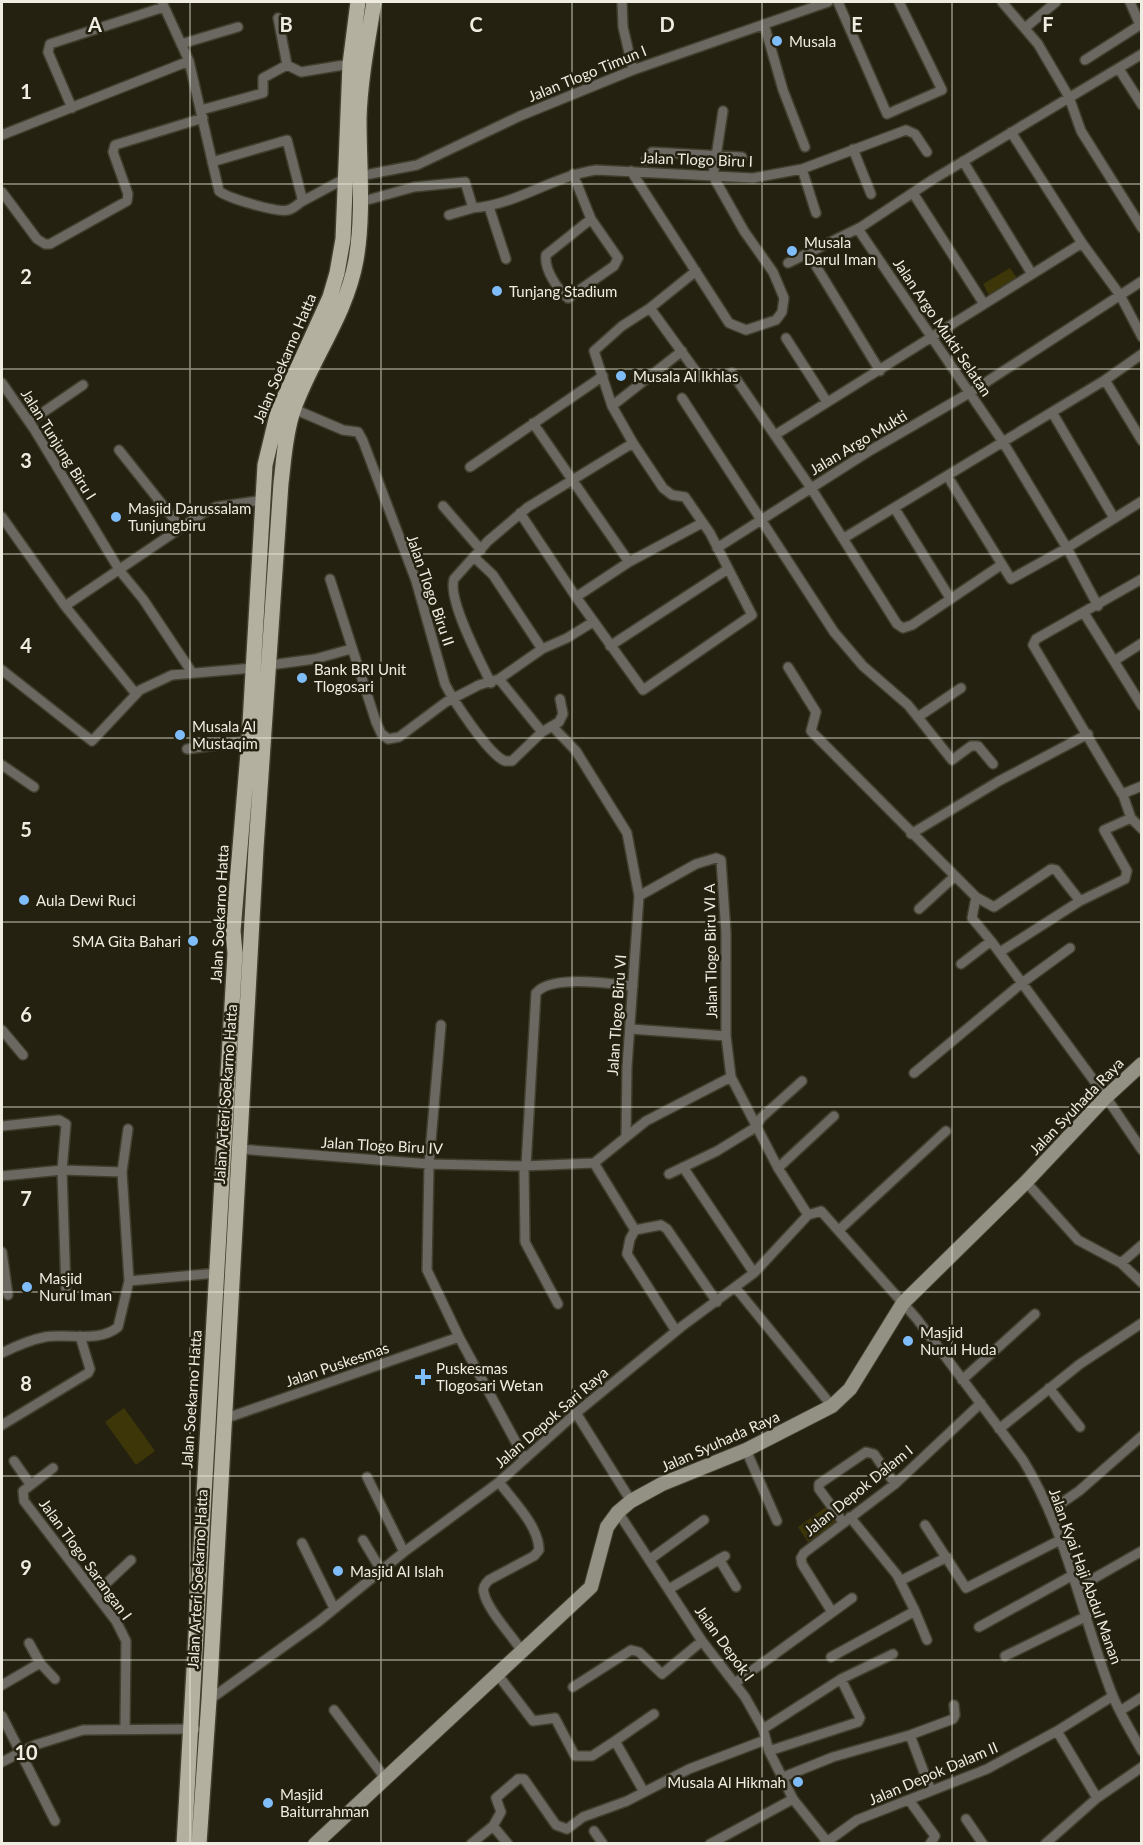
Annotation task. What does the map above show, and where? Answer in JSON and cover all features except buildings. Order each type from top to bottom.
[{"type":"main road","name":"Jalan Soekarno Hatta","points":[[184,1844],[199,1728],[193,1711],[195,1617],[224,1273],[240,846],[249,741],[263,500],[270,438],[278,411],[330,297],[338,273],[344,239],[344,178],[350,63],[358,2]]},
{"type":"main road","name":"Jalan Arteri Soekarno Hatta","points":[[199,1844],[199,1728],[209,1700],[224,1419],[224,1273],[239,1149],[256,848],[281,483],[285,448],[294,410],[333,330],[349,291],[356,260],[360,202],[359,116],[374,2]]},
{"type":"main road","points":[[240,846],[256,848]]},
{"type":"street","points":[[622,2],[623,27],[633,70]]},
{"type":"street","name":"Jalan Tlogo Timun I","points":[[344,178],[417,165],[520,116],[633,70],[828,2]]},
{"type":"street","points":[[838,2],[887,114],[942,90],[899,2]]},
{"type":"street","points":[[1002,2],[1038,44],[1069,98],[1081,131],[1142,228]]},
{"type":"street","points":[[1025,28],[1056,2]]},
{"type":"street","points":[[1085,60],[1140,25],[1130,2]]},
{"type":"street","points":[[72,108],[48,52],[50,44],[163,4],[189,61],[219,191],[279,210],[288,210],[344,178]]},
{"type":"street","points":[[278,18],[287,65]]},
{"type":"street","points":[[764,24],[783,90],[805,147]]},
{"type":"street","points":[[181,44],[238,27]]},
{"type":"street","points":[[788,263],[858,229],[963,161],[1142,54]]},
{"type":"street","points":[[2,135],[189,61]]},
{"type":"street","points":[[287,65],[301,72],[350,63]]},
{"type":"street","points":[[2,192],[40,242],[50,244],[127,201],[128,194],[113,152],[115,145],[263,93],[263,78],[287,65]]},
{"type":"street","points":[[1119,69],[1142,105]]},
{"type":"street","points":[[632,171],[729,323],[736,328],[746,330],[776,320],[782,312],[784,298],[773,272],[744,231],[713,176],[719,156],[723,111]]},
{"type":"street","name":"Jalan Tlogo Biru I","points":[[449,215],[473,208],[489,207],[573,174],[596,170],[753,178],[802,169],[906,130],[915,134],[927,152]]},
{"type":"street","points":[[1011,132],[1082,243],[1120,295],[1142,337]]},
{"type":"street","points":[[212,162],[287,140],[302,198],[301,202]]},
{"type":"street","points":[[853,149],[871,194]]},
{"type":"street","points":[[646,160],[652,152],[742,157]]},
{"type":"street","points":[[963,161],[1032,274]]},
{"type":"street","points":[[802,169],[816,213]]},
{"type":"street","points":[[573,174],[591,219],[618,258],[614,266],[568,298],[557,285],[545,261],[546,255],[591,219]]},
{"type":"street","points":[[360,202],[414,187],[465,182],[473,208]]},
{"type":"street","points":[[913,193],[984,304]]},
{"type":"street","points":[[489,207],[506,259]]},
{"type":"street","name":"Jalan Argo Mukti Selatan","points":[[858,229],[1003,442],[1067,548],[1098,606]]},
{"type":"street","points":[[776,435],[1082,243]]},
{"type":"street","points":[[808,253],[880,371]]},
{"type":"street","points":[[520,513],[593,622],[643,690],[752,615],[717,548],[685,497],[672,495],[663,488],[633,443],[612,406],[594,351],[622,326],[650,308],[696,271]]},
{"type":"street","name":"Jalan Argo Mukti","points":[[717,548],[761,518],[971,392],[1142,281]]},
{"type":"street","points":[[650,308],[700,376]]},
{"type":"street","points":[[786,338],[827,402]]},
{"type":"street","points":[[612,406],[682,351]]},
{"type":"street","points":[[844,538],[948,477],[1105,380],[1142,354]]},
{"type":"street","points":[[732,372],[844,538],[890,615],[903,628],[1001,565]]},
{"type":"street","points":[[470,467],[603,376]]},
{"type":"street","points":[[1105,380],[1142,441]]},
{"type":"street","name":"Jalan Tunjung Biru I","points":[[2,383],[29,422],[120,571],[143,599],[191,672]]},
{"type":"street","points":[[29,422],[83,385]]},
{"type":"street","points":[[682,398],[813,602],[850,652],[918,717],[952,760],[971,746],[978,746],[993,764]]},
{"type":"street","name":"Jalan Tlogo Biru II","points":[[294,410],[343,430],[358,432],[363,441],[416,581],[445,684],[452,699],[495,754],[505,761],[512,761],[542,732]]},
{"type":"street","points":[[1052,412],[1114,518]]},
{"type":"street","points":[[533,423],[629,562]]},
{"type":"street","points":[[560,699],[563,714],[552,726],[542,732],[495,681],[462,620],[452,585],[454,579],[481,550],[520,513],[633,443]]},
{"type":"street","points":[[119,450],[181,528]]},
{"type":"street","points":[[948,477],[1007,576],[1014,578],[1142,501]]},
{"type":"street","points":[[65,606],[216,507],[263,500]]},
{"type":"street","points":[[443,506],[481,550]]},
{"type":"street","points":[[895,508],[950,598]]},
{"type":"street","points":[[2,517],[65,606],[136,694]]},
{"type":"street","points":[[576,597],[629,562],[702,523]]},
{"type":"street","points":[[475,558],[493,575],[542,649]]},
{"type":"street","points":[[610,646],[728,569]]},
{"type":"street","points":[[330,579],[376,722],[381,733],[388,739],[399,737],[452,699],[479,685],[495,681],[542,649],[567,638],[593,622]]},
{"type":"street","points":[[1142,579],[1098,606],[1036,639],[1033,645],[1123,795],[1131,818],[1142,829]]},
{"type":"street","points":[[1084,613],[1142,706]]},
{"type":"street","points":[[1114,661],[1142,643]]},
{"type":"street","points":[[270,665],[315,659],[351,649]]},
{"type":"street","points":[[788,667],[816,712],[811,731],[976,897],[996,906],[1051,869],[1056,870],[1080,901]]},
{"type":"street","points":[[2,670],[92,741],[136,694],[172,675],[253,668]]},
{"type":"street","points":[[918,717],[961,688]]},
{"type":"street","name":"Jalan Tlogo Biru VI","points":[[552,726],[576,751],[627,833],[639,896],[626,1137]]},
{"type":"street","points":[[911,834],[999,781],[1088,734]]},
{"type":"street","points":[[188,749],[249,741]]},
{"type":"street","points":[[2,765],[34,787]]},
{"type":"street","points":[[1123,795],[1142,786]]},
{"type":"street","points":[[1000,952],[1080,901],[1125,879],[1127,871],[1104,830],[1131,818]]},
{"type":"street","name":"Jalan Tlogo Biru VI A","points":[[639,896],[696,864],[716,858],[721,860],[726,933],[726,1036],[731,1077],[778,1168],[808,1215]]},
{"type":"street","points":[[919,909],[956,876]]},
{"type":"street","points":[[976,897],[972,918],[1000,952],[1142,1150]]},
{"type":"street","points":[[961,964],[991,941]]},
{"type":"street","points":[[914,1073],[1022,983],[1070,948]]},
{"type":"street","points":[[558,1304],[525,1242],[525,1166],[536,993],[544,985],[587,982],[633,986]]},
{"type":"street","points":[[441,1024],[429,1164],[427,1270],[459,1337],[525,1459]]},
{"type":"street","points":[[631,1029],[726,1036]]},
{"type":"street","points":[[2,1030],[22,1055]]},
{"type":"street","name":"Jalan Syuhada Raya","points":[[315,1844],[591,1587],[607,1527],[618,1512],[631,1501],[662,1484],[746,1450],[832,1406],[850,1389],[903,1303],[1026,1182],[1106,1097],[1142,1064]]},
{"type":"street","points":[[676,1331],[627,1254],[635,1230],[594,1163],[646,1121],[731,1077]]},
{"type":"street","points":[[669,1174],[756,1127],[761,1118],[802,1081]]},
{"type":"street","points":[[778,1168],[834,1116]]},
{"type":"street","points":[[2,1126],[63,1121],[66,1124],[62,1170],[66,1290]]},
{"type":"street","points":[[2,1353],[24,1342],[47,1337],[104,1335],[118,1327],[129,1281],[122,1172],[128,1129]]},
{"type":"street","points":[[839,1230],[946,1131]]},
{"type":"street","name":"Jalan Tlogo Biru IV","points":[[239,1149],[429,1164],[525,1166],[594,1163]]},
{"type":"street","points":[[683,1167],[754,1273]]},
{"type":"street","points":[[2,1176],[62,1170],[122,1172]]},
{"type":"street","points":[[1026,1182],[1078,1240],[1121,1263],[1142,1283]]},
{"type":"street","points":[[808,1215],[822,1211],[903,1303]]},
{"type":"street","name":"Jalan Depok Sari Raya","points":[[193,1711],[334,1608],[404,1552],[499,1482],[576,1413],[676,1331],[754,1273],[808,1215]]},
{"type":"street","points":[[635,1230],[661,1226],[667,1229],[717,1302]]},
{"type":"street","points":[[1121,1263],[1142,1245]]},
{"type":"street","points":[[2,1252],[8,1296]]},
{"type":"street","points":[[129,1281],[224,1273]]},
{"type":"street","points":[[735,1287],[832,1406]]},
{"type":"street","name":"Jalan Kyai Haji Abdul Manan","points":[[903,1303],[1023,1460],[1050,1511],[1113,1696],[1142,1751]]},
{"type":"street","points":[[962,1380],[1035,1314]]},
{"type":"street","points":[[999,1429],[1049,1388],[1142,1323]]},
{"type":"street","points":[[2,1425],[87,1373],[90,1369],[80,1336]]},
{"type":"street","name":"Jalan Puskesmas","points":[[224,1419],[459,1337]]},
{"type":"street","points":[[1049,1388],[1080,1426]]},
{"type":"street","name":"Jalan Depok Dalam I","points":[[832,1612],[801,1558],[846,1520],[895,1484],[981,1403]]},
{"type":"street","points":[[576,1413],[631,1501]]},
{"type":"street","points":[[1050,1511],[1079,1491],[1142,1437]]},
{"type":"street","points":[[746,1450],[777,1521]]},
{"type":"street","points":[[895,1484],[874,1454],[866,1452],[819,1484],[819,1489],[900,1581],[927,1640]]},
{"type":"street","name":"Jalan Tlogo Sarangan I","points":[[14,1461],[30,1484]]},
{"type":"street","name":"Jalan Tlogo Sarangan I","points":[[53,1468],[22,1491],[24,1501],[116,1621],[126,1641],[125,1728]]},
{"type":"street","points":[[367,1476],[404,1552]]},
{"type":"street","points":[[499,1482],[536,1532],[539,1544],[539,1550],[534,1556],[489,1580],[484,1586],[489,1603],[522,1651]]},
{"type":"street","name":"Jalan Depok I","points":[[618,1512],[702,1641],[735,1683],[763,1729],[769,1751],[793,1799],[827,1843]]},
{"type":"street","points":[[649,1560],[704,1520]]},
{"type":"street","points":[[926,1524],[966,1588],[1060,1540]]},
{"type":"street","points":[[363,1540],[381,1570]]},
{"type":"street","points":[[303,1543],[334,1608]]},
{"type":"street","points":[[1077,1588],[1142,1551]]},
{"type":"street","points":[[669,1589],[722,1557],[736,1587]]},
{"type":"street","points":[[900,1581],[947,1557]]},
{"type":"street","points":[[95,1594],[131,1560]]},
{"type":"street","points":[[979,1627],[1072,1575]]},
{"type":"street","points":[[735,1683],[852,1598]]},
{"type":"street","points":[[831,1657],[915,1611]]},
{"type":"street","points":[[1005,1656],[1087,1616]]},
{"type":"street","points":[[573,1688],[631,1650],[639,1652],[662,1674],[702,1641]]},
{"type":"street","points":[[29,1643],[40,1663],[55,1678]]},
{"type":"street","points":[[763,1729],[841,1679],[893,1654]]},
{"type":"street","points":[[2,1685],[40,1663]]},
{"type":"street","points":[[498,1675],[533,1721],[551,1718],[556,1720],[575,1756],[592,1756],[654,1714]]},
{"type":"street","points":[[769,1751],[858,1722],[860,1718],[841,1679]]},
{"type":"street","name":"Jalan Depok Dalam II","points":[[827,1843],[857,1820],[987,1769],[1057,1731],[1113,1696]]},
{"type":"street","points":[[1120,1711],[1142,1697]]},
{"type":"street","points":[[781,1778],[833,1757],[910,1735],[952,1719],[955,1715],[954,1705]]},
{"type":"street","points":[[334,1710],[385,1778]]},
{"type":"street","points":[[2,1716],[55,1821]]},
{"type":"street","points":[[2,1762],[21,1752],[83,1730],[199,1728]]},
{"type":"street","points":[[1057,1731],[1097,1798]]},
{"type":"street","points":[[910,1735],[931,1791]]},
{"type":"street","points":[[471,1844],[493,1826],[501,1812],[496,1796],[521,1778],[556,1825],[563,1829],[583,1817],[644,1792],[689,1769],[765,1740]]},
{"type":"street","points":[[615,1741],[644,1792]]},
{"type":"street","points":[[1045,1844],[1097,1798],[1142,1767]]},
{"type":"street","points":[[710,1844],[793,1799]]},
{"type":"street","points":[[909,1800],[935,1836],[930,1844]]},
{"type":"street","points":[[966,1819],[983,1844]]},
{"type":"street","points":[[493,1826],[508,1844]]},
{"type":"street","points":[[594,1831],[603,1844]]},
{"type":"shaded area","points":[[1010,268],[1017,278],[989,295],[983,284]]},
{"type":"shaded area","points":[[124,1408],[155,1451],[136,1465],[105,1422]]},
{"type":"shaded area","points":[[826,1507],[836,1522],[808,1542],[798,1527]]},
{"type":"place","name":"Musala","points":[[777,41]]},
{"type":"place","name":"Musala Darul Iman","points":[[792,251]]},
{"type":"place","name":"Tunjang Stadium","points":[[497,291]]},
{"type":"place","name":"Musala Al Ikhlas","points":[[621,376]]},
{"type":"place","name":"Masjid Darussalam Tunjungbiru","points":[[116,517]]},
{"type":"place","name":"Bank BRI Unit Tlogosari","points":[[302,678]]},
{"type":"place","name":"Musala Al Mustaqim","points":[[180,735]]},
{"type":"place","name":"Aula Dewi Ruci","points":[[24,900]]},
{"type":"place","name":"SMA Gita Bahari","points":[[193,941]]},
{"type":"place","name":"Masjid Nurul Iman","points":[[27,1287]]},
{"type":"place","name":"Masjid Nurul Huda","points":[[908,1341]]},
{"type":"place","name":"Puskesmas Tlogosari Wetan","points":[[423,1377]]},
{"type":"place","name":"Masjid Al Islah","points":[[338,1571]]},
{"type":"place","name":"Musala Al Hikmah","points":[[798,1782]]},
{"type":"place","name":"Masjid Baiturrahman","points":[[268,1803]]}]
